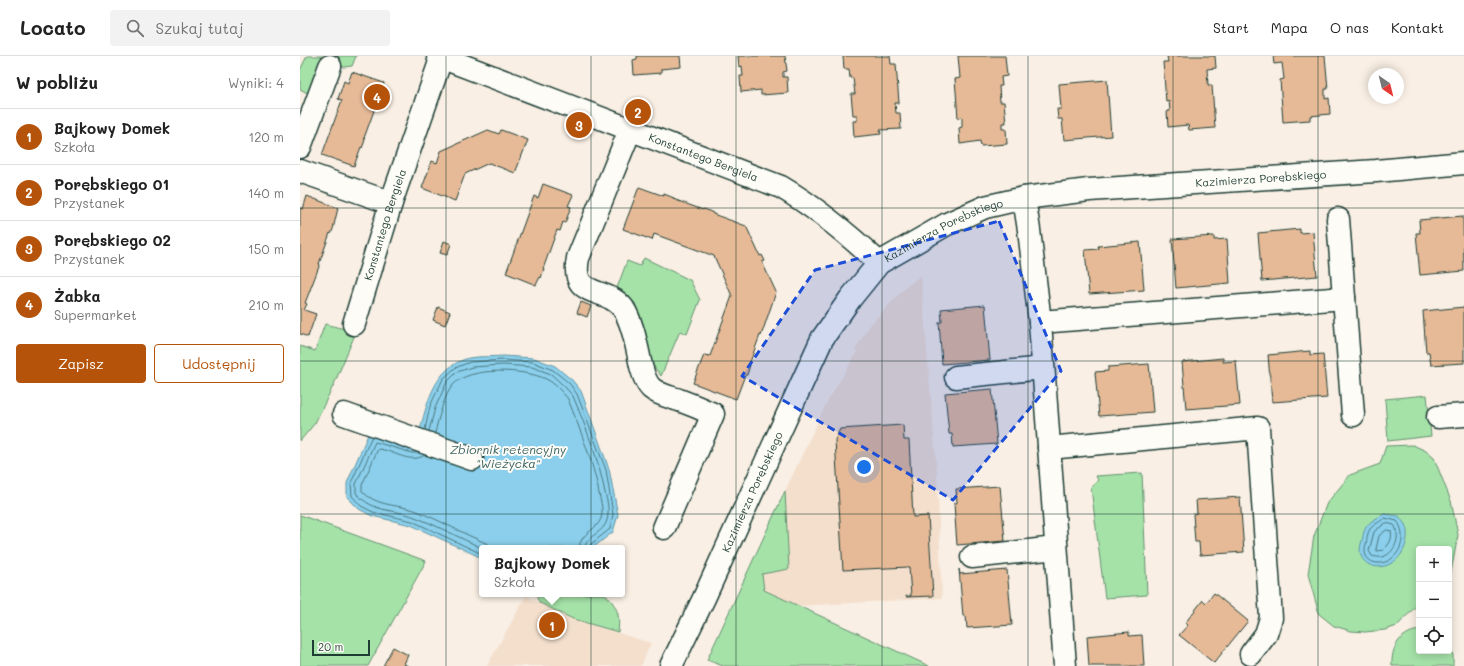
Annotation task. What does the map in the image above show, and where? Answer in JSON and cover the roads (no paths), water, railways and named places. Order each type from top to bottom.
[{"type":"street","name":"Konstantego Bergiela","points":[[354,324],[391,204],[440,56],[781,187],[806,202],[858,244],[879,264]]},
{"type":"street","points":[[300,146],[330,66]]},
{"type":"street","points":[[630,130],[578,258],[576,269],[578,280],[584,287],[615,301],[622,307],[628,317],[645,379],[651,388],[661,394],[713,414],[664,528]]},
{"type":"street","name":"Kazimierza Porębskiego","points":[[671,666],[704,598],[822,339],[850,299],[879,264],[947,224],[985,207],[1024,198],[1089,190],[1376,171],[1464,163]]},
{"type":"street","points":[[300,171],[391,204]]},
{"type":"street","points":[[1024,198],[1040,322],[1065,666]]},
{"type":"street","points":[[1338,219],[1353,415]]},
{"type":"street","points":[[1040,322],[1344,298]]},
{"type":"street","points":[[956,377],[1043,368]]},
{"type":"street","points":[[344,414],[472,459]]},
{"type":"street","points":[[1438,417],[1464,415]]},
{"type":"street","points":[[1049,448],[1258,428],[1271,618],[1266,634],[1251,654]]},
{"type":"street","points":[[972,557],[1056,548]]},
{"type":"water","name":"Zbiornik retencyjny \"Wieżycka\"","points":[[503,356],[534,358],[555,366],[572,380],[581,391],[609,469],[618,515],[613,532],[597,545],[479,545],[479,557],[411,525],[372,516],[359,509],[347,497],[347,483],[370,430],[419,434],[429,399],[440,378],[448,369],[457,363],[469,358]]},
{"type":"water","points":[[1384,514],[1399,516],[1406,527],[1406,543],[1399,558],[1395,561],[1384,566],[1372,566],[1368,564],[1361,556],[1361,544],[1368,524]]},
{"type":"place","name":"Żabka","points":[[377,97]]},
{"type":"place","name":"Porębskiego 01","points":[[638,112]]},
{"type":"place","name":"Porębskiego 02","points":[[579,125]]},
{"type":"place","name":"Bajkowy Domek","points":[[552,625]]}]
